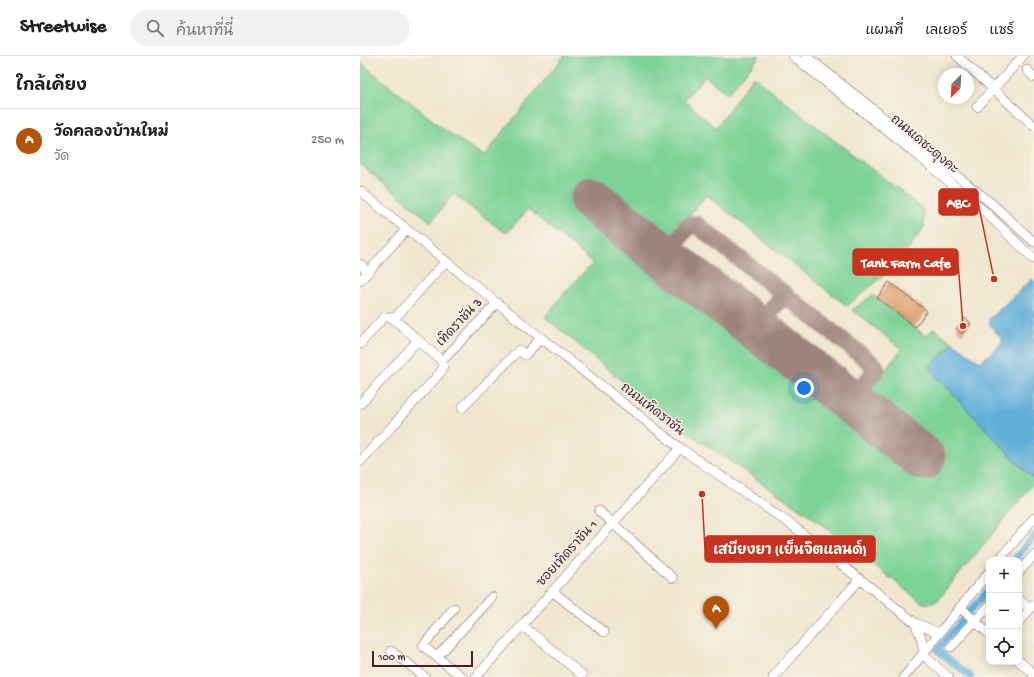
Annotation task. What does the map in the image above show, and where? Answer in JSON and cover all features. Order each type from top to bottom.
[{"type":"street","name":"ถนนเดชะตุงคะ","points":[[793,56],[920,156],[984,211],[1034,259]]},
{"type":"street","name":"ถนนเดชะตุงคะ","points":[[806,56],[991,203],[1034,242]]},
{"type":"street","points":[[957,56],[1034,126]]},
{"type":"street","points":[[977,107],[1023,56]]},
{"type":"street","name":"ถนนเทิดราชัน","points":[[360,191],[406,230],[680,448],[793,526],[915,623],[939,633]]},
{"type":"street","points":[[360,281],[406,230]]},
{"type":"street","points":[[394,319],[446,261]]},
{"type":"street","points":[[360,264],[368,272]]},
{"type":"street","name":"เทิดราชัน 3","points":[[360,462],[441,372],[443,366],[442,362],[497,303]]},
{"type":"street","points":[[360,344],[384,317],[389,317],[394,319],[442,362]]},
{"type":"street","points":[[462,408],[519,350],[526,355],[541,338]]},
{"type":"street","points":[[360,404],[418,340]]},
{"type":"street","name":"ซอยเทิดราชัน 1","points":[[476,677],[680,448]]},
{"type":"street","points":[[600,511],[673,578]]},
{"type":"street","points":[[1002,557],[1034,518]]},
{"type":"street","points":[[1022,569],[1034,555]]},
{"type":"street","points":[[951,647],[986,578]]},
{"type":"street","points":[[773,677],[860,579]]},
{"type":"street","points":[[552,591],[604,632]]},
{"type":"street","points":[[437,657],[492,597]]},
{"type":"street","points":[[1022,602],[1030,609],[1034,619]]},
{"type":"street","points":[[904,677],[939,633],[967,614],[986,607]]},
{"type":"street","points":[[454,608],[423,646],[462,677]]},
{"type":"street","points":[[1022,618],[1030,609]]},
{"type":"street","points":[[967,614],[986,631]]},
{"type":"street","points":[[915,623],[921,637],[923,654],[949,677]]},
{"type":"street","points":[[522,626],[582,676]]},
{"type":"street","points":[[391,651],[424,677]]},
{"type":"street","points":[[1022,664],[1034,674]]},
{"type":"street","points":[[408,677],[414,669]]},
{"type":"green space","points":[[564,56],[760,56],[727,94],[705,76],[684,100],[716,128],[753,76],[922,208],[924,227],[908,249],[881,278],[847,306],[706,195],[667,243],[596,188],[581,207],[919,471],[934,452],[864,397],[902,349],[852,310],[873,295],[926,336],[934,329],[954,343],[929,367],[1029,475],[1034,478],[1034,483],[936,602],[930,604],[921,602],[812,517],[665,417],[545,317],[566,291],[593,263],[528,209],[507,233],[453,194],[431,222],[360,164],[360,62],[446,131],[484,156]]},
{"type":"water","points":[[1032,279],[1034,281],[1034,478],[1029,475],[929,367],[954,343],[980,362],[1002,343],[1002,339],[990,325],[989,319]]},
{"type":"building","points":[[889,282],[927,311],[915,327],[877,298]]},
{"type":"building","points":[[965,318],[971,323],[962,334],[956,329]]},
{"type":"waterway","points":[[1016,557],[1034,536]]},
{"type":"waterway","points":[[971,677],[937,650],[986,593]]},
{"type":"taxiway","points":[[659,252],[670,251],[688,226],[693,224],[697,225],[875,366],[876,369],[855,398],[856,405]]},
{"type":"taxiway","points":[[753,325],[763,320],[777,302],[787,296]]},
{"type":"runway","points":[[592,200],[923,458]]},
{"type":"place","name":"ABC","points":[[994,279]]},
{"type":"place","name":"Tank Farm Cafe","points":[[963,326]]},
{"type":"place","name":"เสบียงยา (เย็นจิตแลนด์)","points":[[702,494]]},
{"type":"place","name":"วัดคลองบ้านใหม่","points":[[716,629]]}]
